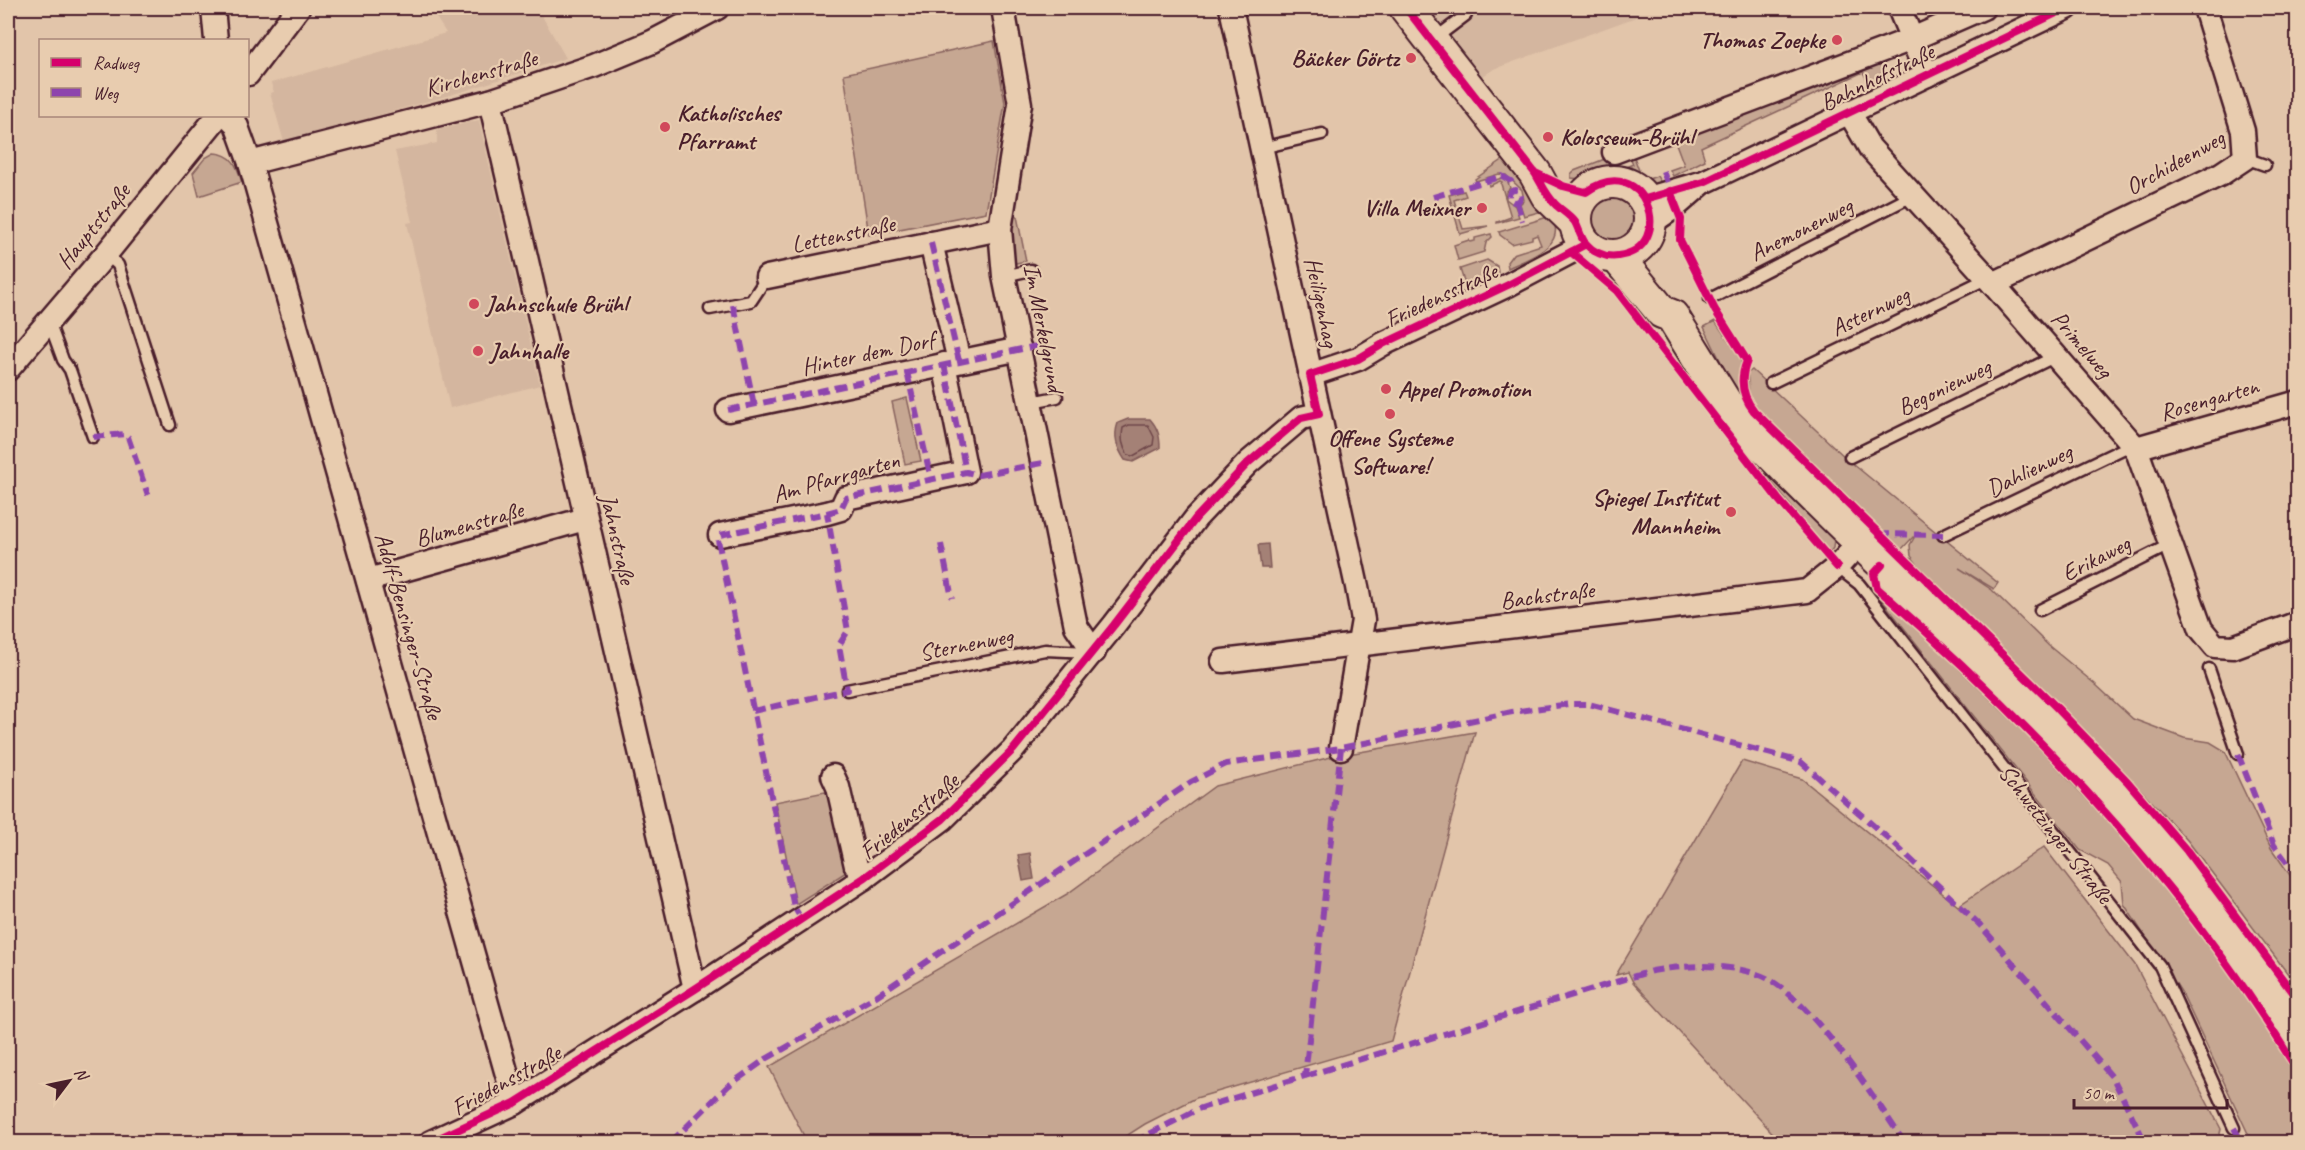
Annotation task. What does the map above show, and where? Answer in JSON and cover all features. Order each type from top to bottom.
[{"type":"main road","points":[[1406,8],[1535,173],[1547,195],[1600,254],[1616,256],[1636,249],[1646,221]]},
{"type":"main road","points":[[1535,173],[1563,186],[1587,192]]},
{"type":"main road","points":[[1581,234],[1580,201],[1596,185],[1618,181],[1638,190],[1654,268],[1673,305],[1672,316]]},
{"type":"main road","points":[[1616,256],[1662,312],[1672,316],[1725,402],[1740,422],[1859,543],[2013,689],[2126,807],[2232,937],[2298,1034]]},
{"type":"street","points":[[213,8],[216,39]]},
{"type":"street","points":[[249,73],[298,8]]},
{"type":"street","name":"Kirchenstraße","points":[[250,163],[490,101],[594,66],[652,42],[717,8]]},
{"type":"street","name":"Im Merkelgrund","points":[[1003,8],[1020,104],[1000,229],[1004,276],[1076,626],[1094,652]]},
{"type":"street","name":"Heiligenhag","points":[[1232,8],[1363,620],[1341,748]]},
{"type":"street","points":[[1899,8],[1927,75]]},
{"type":"street","name":"Bahnhofstraße","points":[[1614,152],[1912,39],[1983,8]]},
{"type":"street","name":"Bahnhofstraße","points":[[1646,221],[1676,206],[1704,182],[2067,8]]},
{"type":"street","name":"Orchideenweg","points":[[1990,281],[2221,174],[2255,162],[2243,131],[2205,8]]},
{"type":"street","name":"Jahnstraße","points":[[490,101],[695,989]]},
{"type":"street","name":"Primelweg","points":[[1849,112],[1870,148],[2135,446],[2172,544],[2200,629],[2215,646],[2233,647],[2298,623]]},
{"type":"street","name":"Hauptstraße","points":[[8,369],[106,254],[217,117]]},
{"type":"street","name":"Adolf-Bensinger-Straße","points":[[229,117],[236,124],[250,163],[516,1103]]},
{"type":"street","name":"Lettenstraße","points":[[766,277],[1000,229]]},
{"type":"street","name":"Friedensstraße","points":[[1310,375],[1358,359],[1383,344],[1508,285],[1581,234]]},
{"type":"street","points":[[931,243],[951,363]]},
{"type":"street","name":"Hinter dem Dorf","points":[[728,410],[1020,349]]},
{"type":"street","name":"Am Pfarrgarten","points":[[720,535],[827,513],[841,509],[846,498],[966,472],[951,363]]},
{"type":"street","name":"Rosengarten","points":[[2135,446],[2298,402]]},
{"type":"street","name":"Friedensstraße","points":[[431,1143],[516,1103],[864,878],[943,819],[1013,750],[1094,652],[1196,518],[1248,463],[1301,418],[1319,414]]},
{"type":"street","name":"Blumenstraße","points":[[368,580],[585,519]]},
{"type":"street","name":"Bachstraße","points":[[1223,661],[1807,591],[1837,567],[1859,543]]},
{"type":"street","points":[[833,776],[838,787],[856,866],[864,878]]},
{"type":"lane","points":[[1432,41],[1466,15]]},
{"type":"lane","points":[[1261,148],[1322,134]]},
{"type":"lane","name":"Anemonenweg","points":[[1710,299],[1912,196]]},
{"type":"lane","points":[[106,254],[118,265],[171,425]]},
{"type":"lane","points":[[1004,276],[1031,270]]},
{"type":"lane","name":"Lettenstraße","points":[[710,309],[752,301],[766,277]]},
{"type":"lane","name":"Asternweg","points":[[1771,383],[1990,281]]},
{"type":"lane","points":[[49,322],[63,360],[70,370],[93,437]]},
{"type":"lane","name":"Begonienweg","points":[[1850,457],[2056,356]]},
{"type":"lane","points":[[1031,402],[1057,397]]},
{"type":"lane","name":"Dahlienweg","points":[[1944,534],[2135,446]]},
{"type":"lane","name":"Erikaweg","points":[[2040,610],[2172,544]]},
{"type":"lane","name":"Schwetzinger Straße","points":[[1837,567],[1859,584],[2160,966],[2234,1128]]},
{"type":"lane","name":"Sternenweg","points":[[847,690],[1045,650],[1094,652]]},
{"type":"lane","points":[[2209,669],[2238,754]]},
{"type":"shaded area","points":[[446,8],[540,8],[538,9],[566,58],[464,91],[284,142],[270,93],[274,92],[271,83],[446,33],[435,16]]},
{"type":"shaded area","points":[[1425,8],[1636,8],[1639,16],[1494,69],[1480,78]]},
{"type":"shaded area","points":[[994,41],[1005,103],[986,212],[869,235],[844,74]]},
{"type":"shaded area","points":[[1884,57],[1881,74],[1873,82],[1869,84],[1863,72],[1701,147],[1705,160],[1673,176],[1670,170],[1684,165],[1675,141],[1661,146],[1661,143]]},
{"type":"shaded area","name":"Jahnschule Brühl","points":[[479,120],[540,385],[450,408],[407,223],[412,222],[395,151],[437,143],[437,130]]},
{"type":"shaded area","points":[[1645,145],[1648,152],[1634,157],[1643,181],[1657,176],[1662,185],[1649,188],[1632,177],[1620,173],[1571,178],[1574,171],[1610,157],[1616,171],[1633,164],[1628,151]]},
{"type":"shaded area","points":[[214,153],[230,158],[242,182],[199,196],[193,173],[205,158]]},
{"type":"shaded area","points":[[1504,159],[1546,210],[1524,216],[1520,204],[1524,200],[1522,190],[1506,175],[1499,174],[1476,181],[1475,179]]},
{"type":"shaded area","points":[[1502,178],[1508,182],[1510,188],[1506,192],[1506,199],[1515,206],[1519,217],[1497,223],[1511,217],[1501,184],[1502,182],[1489,186],[1488,182]]},
{"type":"shaded area","points":[[1464,191],[1466,196],[1454,200],[1463,229],[1488,226],[1460,234],[1449,195]]},
{"type":"shaded area","points":[[1613,195],[1629,202],[1636,218],[1629,234],[1613,241],[1597,234],[1590,218],[1597,202]]},
{"type":"shaded area","points":[[1017,216],[1026,261],[1011,264],[1009,240],[1012,217]]},
{"type":"shaded area","points":[[1551,216],[1555,226],[1555,235],[1551,243],[1536,255],[1508,268],[1507,262],[1513,254],[1541,245],[1537,235],[1532,239],[1512,244],[1499,232]]},
{"type":"shaded area","points":[[1491,234],[1492,237],[1486,243],[1484,252],[1458,260],[1454,245],[1469,240],[1470,242],[1475,241],[1475,238]]},
{"type":"shaded area","points":[[1487,260],[1497,266],[1498,273],[1466,288],[1460,269]]},
{"type":"shaded area","points":[[1715,321],[1741,359],[1739,392],[1736,393],[1704,327]]},
{"type":"shaded area","points":[[1752,370],[1847,459],[1998,583],[1994,589],[1959,568],[1992,590],[2049,646],[2133,719],[2184,738],[2210,742],[2225,751],[2271,848],[2297,885],[2297,986],[2188,841],[2118,765],[1918,565],[1911,556],[1910,545],[1914,538],[1900,551],[1749,402],[1748,373]]},
{"type":"shaded area","points":[[907,398],[921,461],[905,464],[892,402]]},
{"type":"shaded area","points":[[1750,449],[1834,538],[1833,548],[1829,553],[1747,452]]},
{"type":"shaded area","points":[[1877,594],[1882,594],[2031,739],[2119,834],[2185,913],[2262,1020],[2297,1079],[2297,1142],[2252,1142],[2182,993],[2124,904],[2122,882],[2108,865],[2080,850]]},
{"type":"shaded area","points":[[1475,732],[1391,1041],[1196,1098],[1145,1124],[1117,1142],[807,1142],[769,1067],[1067,894],[1215,786],[1331,757]]},
{"type":"shaded area","points":[[1742,761],[1802,779],[1958,906],[2044,847],[2135,965],[2221,1129],[2218,1142],[1781,1142],[1633,982],[1628,972],[1616,975]]},
{"type":"shaded area","points":[[825,792],[836,800],[851,869],[796,904],[775,802]]},
{"type":"water","points":[[1128,419],[1150,419],[1157,429],[1160,440],[1160,448],[1133,462],[1125,460],[1116,438],[1118,423]]},
{"type":"water","points":[[1268,544],[1270,568],[1261,568],[1258,545]]},
{"type":"water","points":[[1030,853],[1034,879],[1023,881],[1018,855]]},
{"type":"marked path","points":[[1663,171],[1671,194]]},
{"type":"marked path","points":[[1433,197],[1502,176],[1511,181],[1514,190]]},
{"type":"marked path","points":[[1517,190],[1521,196],[1517,202],[1513,202],[1509,194],[1517,190]]},
{"type":"marked path","points":[[1517,202],[1522,221]]},
{"type":"marked path","points":[[931,243],[959,361]]},
{"type":"marked path","points":[[733,305],[754,405]]},
{"type":"marked path","points":[[728,410],[1046,344]]},
{"type":"marked path","points":[[944,364],[966,472]]},
{"type":"marked path","points":[[907,372],[931,479]]},
{"type":"marked path","points":[[93,437],[125,434],[128,437],[148,495]]},
{"type":"marked path","points":[[802,920],[794,907],[718,540],[720,535],[841,509],[846,498],[966,472],[979,475],[1043,463]]},
{"type":"marked path","points":[[753,711],[847,690],[839,645],[848,631],[827,513]]},
{"type":"marked path","points":[[1878,534],[1943,535]]},
{"type":"marked path","points":[[941,544],[952,598]]},
{"type":"marked path","points":[[671,1142],[728,1086],[766,1059],[876,996],[1191,782],[1226,764],[1341,748],[1512,712],[1570,704],[1589,704],[1801,762],[1891,841],[1980,925],[2113,1078],[2145,1142]]},
{"type":"marked path","points":[[1134,1142],[1198,1109],[1305,1076],[1341,748]]},
{"type":"marked path","points":[[2238,754],[2274,845],[2298,877]]},
{"type":"marked path","points":[[1305,1076],[1652,971],[1691,966],[1730,968],[1757,974],[1776,984],[1796,1000],[1817,1022],[1858,1074],[1904,1142]]},
{"type":"marked path","points":[[2234,1128],[2242,1142]]},
{"type":"cycle path","points":[[1406,8],[1535,173],[1546,193],[1575,222],[1588,246],[1604,255],[1618,256],[1637,249],[1647,237],[1650,221],[1647,205],[1638,191],[1624,183],[1607,182],[1586,192],[1563,186],[1535,173]]},
{"type":"cycle path","points":[[1645,199],[1704,182],[2067,8]]},
{"type":"cycle path","points":[[1670,191],[1681,219],[1680,240],[1715,310],[1747,361],[1743,375],[1743,388],[1754,411],[2057,708],[2127,781],[2187,851],[2298,1000]]},
{"type":"cycle path","points":[[431,1142],[515,1103],[864,878],[943,819],[1013,750],[1114,625],[1196,518],[1248,463],[1301,418],[1319,414],[1310,375],[1358,359],[1383,344],[1508,285],[1586,244]]},
{"type":"cycle path","points":[[1571,252],[1617,291],[1778,499],[1837,567]]},
{"type":"cycle path","points":[[1882,565],[1874,574],[1877,588],[1995,697],[2106,813],[2208,938],[2255,1003],[2298,1071]]},
{"type":"place","name":"Thomas Zoepke","points":[[1837,40]]},
{"type":"place","name":"Bäcker Görtz","points":[[1411,58]]},
{"type":"place","name":"Katholisches Pfarramt","points":[[665,127]]},
{"type":"place","name":"Kolosseum-Brühl","points":[[1548,137]]},
{"type":"place","name":"Villa Meixner","points":[[1482,208]]},
{"type":"place","name":"Jahnschule Brühl","points":[[474,304]]},
{"type":"place","name":"Jahnhalle","points":[[478,351]]},
{"type":"place","name":"Appel Promotion","points":[[1386,389]]},
{"type":"place","name":"Offene Systeme Software!","points":[[1390,414]]},
{"type":"place","name":"Spiegel Institut Mannheim","points":[[1731,512]]}]
